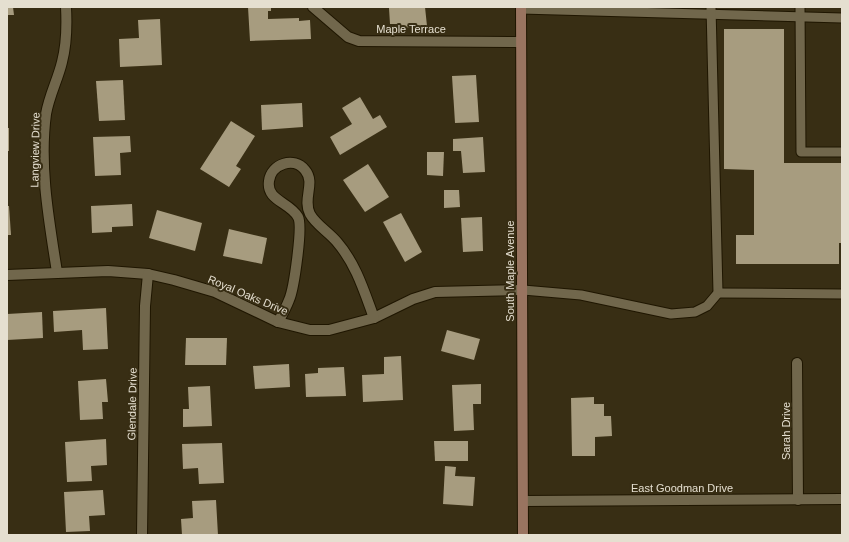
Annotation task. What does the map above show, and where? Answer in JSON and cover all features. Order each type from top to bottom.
[{"type":"main road","name":"South Maple Avenue","points":[[521,8],[523,535]]},
{"type":"street","name":"Langview Drive","points":[[57,272],[48,217],[45,178],[45,126],[49,100],[66,48],[68,29],[66,7]]},
{"type":"street","name":"Maple Terrace","points":[[313,7],[348,36],[359,40],[521,42]]},
{"type":"street","points":[[278,322],[290,299],[301,232],[299,218],[294,211],[273,196],[270,190],[269,182],[271,175],[281,164],[295,163],[304,168],[308,173],[310,182],[307,201],[309,213],[315,221],[337,242],[350,259],[360,278],[374,318]]},
{"type":"street","name":"Royal Oaks Drive","points":[[7,275],[108,271],[148,274],[215,292],[278,322],[310,330],[329,330],[374,318],[413,299],[435,292],[523,290]]},
{"type":"street","name":"Glendale Drive","points":[[142,535],[145,306],[148,274]]},
{"type":"street","name":"Sarah Drive","points":[[797,363],[798,500]]},
{"type":"street","name":"East Goodman Drive","points":[[523,501],[842,500]]},
{"type":"lane","points":[[800,7],[800,152],[842,152]]},
{"type":"lane","points":[[521,8],[711,11],[800,17],[842,18]]},
{"type":"lane","points":[[523,290],[580,295],[671,314],[694,312],[707,306],[718,293],[711,11]]},
{"type":"lane","points":[[299,218],[309,213]]},
{"type":"lane","points":[[718,293],[842,294]]},
{"type":"building","points":[[7,7],[13,7],[14,15],[7,15]]},
{"type":"building","points":[[248,7],[271,7],[271,11],[268,11],[268,19],[299,18],[299,21],[310,20],[311,39],[250,41]]},
{"type":"building","points":[[425,7],[427,26],[398,28],[398,24],[390,24],[389,8]]},
{"type":"building","points":[[160,19],[162,65],[120,67],[119,39],[139,38],[138,20]]},
{"type":"building","points":[[724,29],[784,29],[784,163],[842,163],[842,243],[839,243],[839,264],[736,264],[736,235],[754,235],[754,170],[724,169]]},
{"type":"building","points":[[476,75],[479,122],[455,123],[452,76]]},
{"type":"building","points":[[123,80],[125,120],[99,121],[96,81]]},
{"type":"building","points":[[360,97],[373,119],[380,115],[387,127],[340,155],[330,137],[352,124],[342,108]]},
{"type":"building","points":[[302,103],[303,127],[262,130],[261,105]]},
{"type":"building","points":[[231,121],[255,136],[236,166],[241,169],[229,187],[200,169]]},
{"type":"building","points":[[7,128],[9,128],[9,151],[7,151]]},
{"type":"building","points":[[130,136],[131,152],[120,153],[121,175],[95,176],[93,137]]},
{"type":"building","points":[[483,137],[485,172],[463,173],[461,151],[453,151],[453,139]]},
{"type":"building","points":[[427,152],[444,152],[443,176],[427,175]]},
{"type":"building","points":[[368,164],[389,197],[365,212],[343,180]]},
{"type":"building","points":[[444,190],[459,190],[460,207],[444,208]]},
{"type":"building","points":[[132,204],[133,226],[112,227],[112,232],[92,233],[91,206]]},
{"type":"building","points":[[7,206],[9,206],[11,235],[7,235]]},
{"type":"building","points":[[157,210],[202,223],[195,251],[149,238]]},
{"type":"building","points":[[401,213],[422,252],[405,262],[383,222]]},
{"type":"building","points":[[482,217],[483,251],[463,252],[461,218]]},
{"type":"building","points":[[229,229],[267,238],[262,264],[223,256]]},
{"type":"building","points":[[106,308],[108,349],[83,350],[82,330],[54,332],[53,311]]},
{"type":"building","points":[[42,312],[43,338],[7,340],[7,314]]},
{"type":"building","points":[[447,330],[480,339],[474,360],[441,351]]},
{"type":"building","points":[[186,338],[227,338],[226,365],[185,365]]},
{"type":"building","points":[[401,356],[403,400],[363,402],[362,375],[384,374],[384,357]]},
{"type":"building","points":[[289,364],[290,387],[255,389],[253,366]]},
{"type":"building","points":[[344,367],[346,396],[306,397],[305,374],[318,373],[318,368]]},
{"type":"building","points":[[106,379],[108,402],[102,402],[103,419],[80,420],[78,381]]},
{"type":"building","points":[[481,384],[481,404],[473,404],[474,430],[454,431],[452,385]]},
{"type":"building","points":[[210,386],[212,426],[183,427],[183,409],[189,409],[188,387]]},
{"type":"building","points":[[594,397],[594,404],[604,404],[604,416],[611,416],[612,436],[595,437],[595,456],[572,456],[571,398]]},
{"type":"building","points":[[106,439],[107,465],[91,466],[92,481],[67,482],[65,442]]},
{"type":"building","points":[[434,441],[468,441],[468,461],[435,461]]},
{"type":"building","points":[[222,443],[224,483],[199,484],[198,468],[183,469],[182,444]]},
{"type":"building","points":[[445,466],[456,467],[455,476],[475,477],[473,506],[443,504]]},
{"type":"building","points":[[103,490],[105,515],[89,516],[90,531],[66,532],[64,492]]},
{"type":"building","points":[[216,500],[218,535],[182,535],[181,519],[193,518],[192,501]]}]
